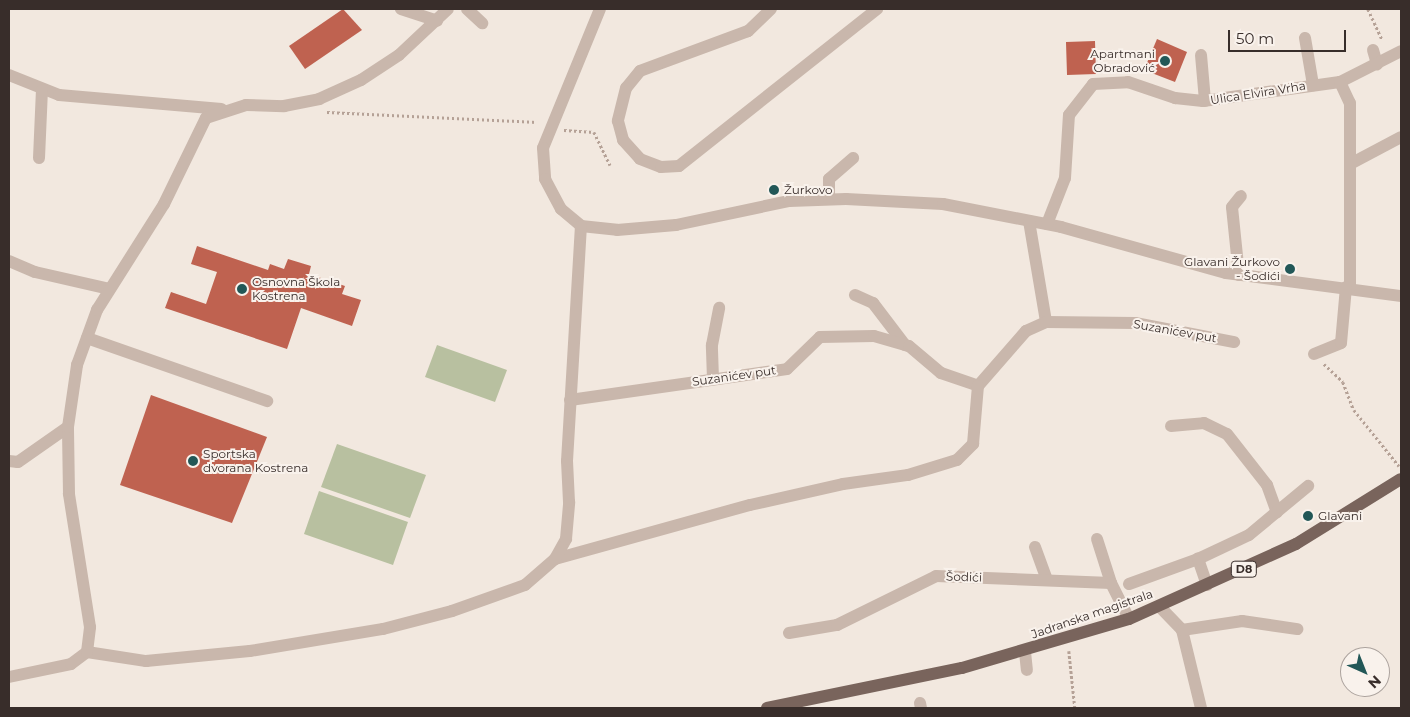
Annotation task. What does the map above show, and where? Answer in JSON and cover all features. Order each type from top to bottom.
[{"type":"main road","name":"Jadranska magistrala","points":[[767,708],[1025,652],[1129,619],[1296,544],[1401,479]]},
{"type":"street","points":[[401,9],[438,21]]},
{"type":"street","points":[[9,75],[42,90],[223,110],[319,99],[399,56],[438,21],[448,9]]},
{"type":"street","points":[[466,9],[482,23]]},
{"type":"street","points":[[600,9],[543,148],[546,179],[561,209],[581,226],[617,230],[676,225],[789,201],[829,200],[943,204],[1047,224],[1239,275],[1348,287],[1401,296]]},
{"type":"street","points":[[771,9],[748,31],[640,71],[626,88],[618,121],[630,149],[661,167],[679,166],[877,9]]},
{"type":"street","points":[[1305,38],[1313,85]]},
{"type":"street","points":[[1373,50],[1380,62]]},
{"type":"street","name":"Ulica Elvira Vrha","points":[[1047,224],[1065,178],[1069,115],[1093,84],[1128,82],[1174,98],[1205,101],[1340,82],[1401,51]]},
{"type":"street","points":[[1201,55],[1205,101]]},
{"type":"street","points":[[1314,354],[1341,343],[1348,287],[1352,163],[1350,103],[1340,82]]},
{"type":"street","points":[[39,158],[42,90]]},
{"type":"street","points":[[9,677],[71,664],[87,652],[90,627],[69,494],[68,427],[77,365],[87,338],[110,289],[164,204],[206,118],[223,110]]},
{"type":"street","points":[[1352,163],[1401,137]]},
{"type":"street","points":[[829,200],[829,179],[853,158]]},
{"type":"street","points":[[1239,275],[1232,207],[1241,196]]},
{"type":"street","points":[[1029,221],[1046,322]]},
{"type":"street","points":[[87,652],[146,662],[250,651],[383,629],[452,611],[524,585],[555,559],[566,539],[570,400],[581,226]]},
{"type":"street","points":[[9,261],[35,272],[110,289]]},
{"type":"street","points":[[855,295],[866,297],[877,307],[904,345]]},
{"type":"street","points":[[713,380],[712,345],[719,308]]},
{"type":"street","name":"Suzanićev put","points":[[570,400],[787,369],[820,337],[874,336],[904,345],[941,373],[978,386],[1026,331],[1046,322],[1135,323],[1234,342]]},
{"type":"street","points":[[87,338],[267,401]]},
{"type":"street","points":[[555,559],[695,519],[843,484],[908,475],[957,460],[973,444],[978,386]]},
{"type":"street","points":[[1171,426],[1204,423],[1227,434],[1267,485],[1277,512]]},
{"type":"street","points":[[9,461],[18,462],[68,427]]},
{"type":"street","points":[[1129,584],[1198,559],[1249,535],[1308,486]]},
{"type":"street","points":[[1097,539],[1111,583],[1129,619]]},
{"type":"street","points":[[1035,547],[1047,580]]},
{"type":"street","points":[[1198,559],[1207,585]]},
{"type":"street","name":"Šodići","points":[[789,633],[837,625],[936,576],[1111,583]]},
{"type":"street","points":[[1159,606],[1182,630],[1201,708]]},
{"type":"street","points":[[1182,630],[1242,622],[1297,628]]},
{"type":"street","points":[[1025,652],[1027,670]]},
{"type":"path","points":[[1369,9],[1382,36],[1380,62]]},
{"type":"path","points":[[321,112],[537,122]]},
{"type":"path","points":[[550,128],[594,132],[610,165]]},
{"type":"path","points":[[1324,364],[1343,382],[1354,410],[1401,469]]},
{"type":"path","points":[[1069,651],[1075,708]]},
{"type":"green space","points":[[437,345],[507,370],[495,402],[425,377]]},
{"type":"green space","points":[[337,444],[426,475],[410,518],[321,487]]},
{"type":"green space","points":[[319,491],[408,522],[393,565],[304,534]]},
{"type":"building","points":[[343,9],[362,30],[305,69],[289,46]]},
{"type":"building","name":"Apartmani Obradović","points":[[1157,39],[1187,52],[1175,82],[1144,70]]},
{"type":"building","points":[[1095,41],[1096,74],[1067,75],[1066,42]]},
{"type":"building","points":[[197,246],[268,270],[270,264],[284,269],[288,259],[311,266],[309,274],[345,286],[342,294],[361,300],[352,326],[301,308],[287,349],[165,308],[171,292],[206,304],[217,272],[191,264]]},
{"type":"building","name":"Sportska dvorana Kostrena","points":[[151,395],[267,437],[232,523],[120,485]]},
{"type":"place","name":"Apartmani Obradović","points":[[1165,61]]},
{"type":"place","name":"Žurkovo","points":[[774,190]]},
{"type":"place","name":"Glavani Žurkovo - Šodići","points":[[1290,269]]},
{"type":"place","name":"Osnovna Škola Kostrena","points":[[242,289]]},
{"type":"place","name":"Sportska dvorana Kostrena","points":[[193,461]]},
{"type":"place","name":"Glavani","points":[[1308,516]]}]
